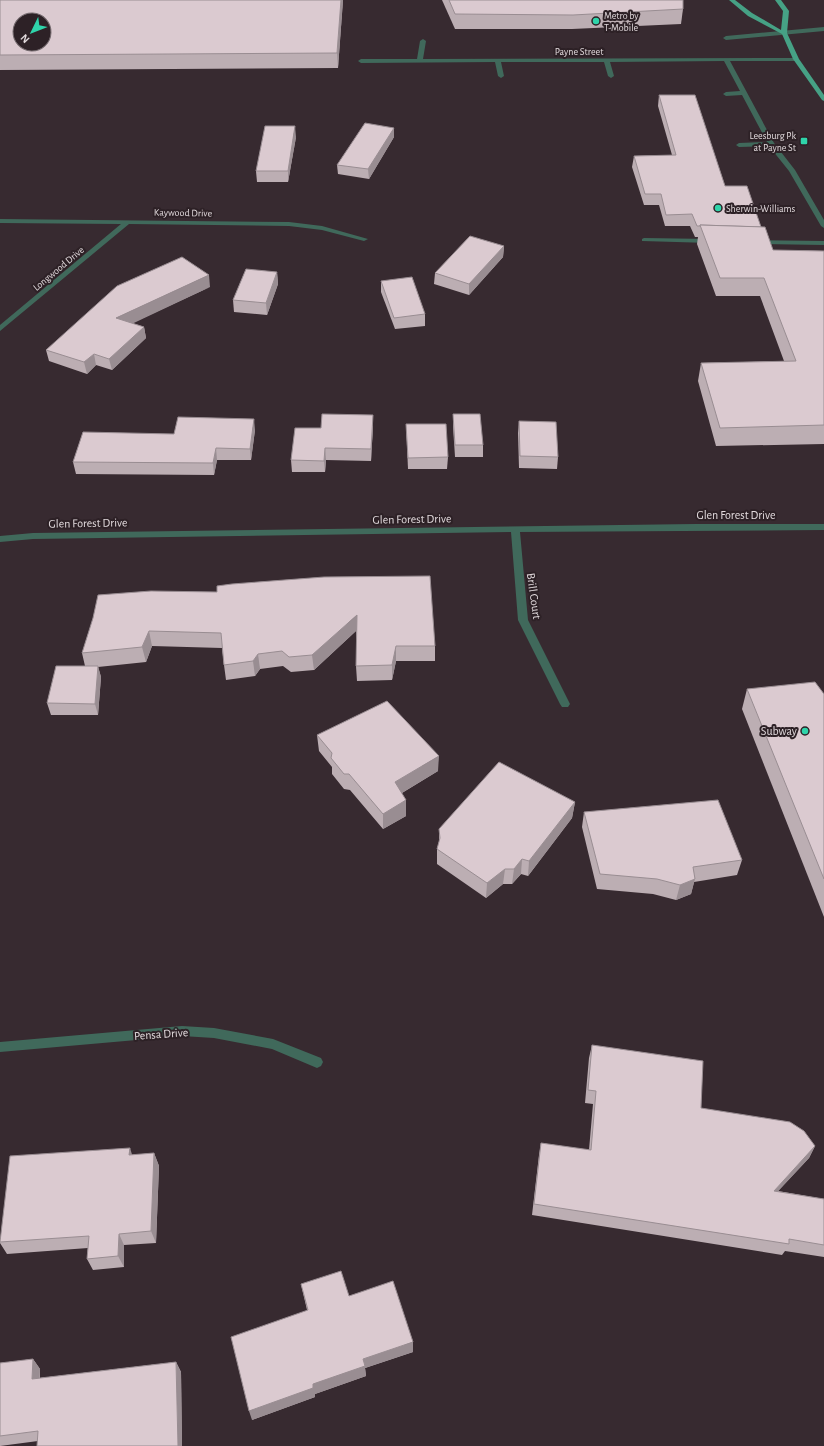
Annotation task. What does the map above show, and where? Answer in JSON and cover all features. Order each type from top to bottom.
[{"type":"main road","points":[[732,0],[742,10],[762,23],[784,33]]},
{"type":"main road","points":[[778,0],[786,11],[784,33],[796,59],[824,99]]},
{"type":"street","points":[[726,38],[824,29]]},
{"type":"street","points":[[420,61],[423,41]]},
{"type":"street","points":[[726,59],[771,144],[792,170],[824,226]]},
{"type":"street","name":"Payne Street","points":[[361,61],[796,59]]},
{"type":"street","points":[[498,60],[501,76]]},
{"type":"street","points":[[607,60],[611,76]]},
{"type":"street","points":[[726,94],[745,93]]},
{"type":"street","points":[[739,145],[771,144]]},
{"type":"street","points":[[815,211],[824,210]]},
{"type":"street","name":"Kaywood Drive","points":[[0,221],[289,224],[322,228],[364,239]]},
{"type":"street","name":"Longwood Drive","points":[[0,329],[128,222]]},
{"type":"street","points":[[644,240],[714,241]]},
{"type":"street","points":[[746,242],[824,243]]},
{"type":"street","name":"Glen Forest Drive","points":[[0,539],[33,536],[824,527]]},
{"type":"street","name":"Brill Court","points":[[514,530],[523,620],[565,704]]},
{"type":"street","name":"Pensa Drive","points":[[0,1047],[182,1031],[214,1033],[273,1044],[318,1062]]},
{"type":"building","points":[[0,0],[341,0],[337,53],[0,55]]},
{"type":"building","points":[[449,0],[683,0],[683,9],[573,15],[455,14]]},
{"type":"building","points":[[659,95],[695,95],[725,186],[747,186],[761,227],[697,226],[692,214],[666,215],[661,194],[645,194],[634,156],[676,155]]},
{"type":"building","points":[[365,123],[394,128],[368,169],[337,165]]},
{"type":"building","points":[[265,126],[295,126],[288,171],[256,171]]},
{"type":"building","points":[[700,225],[765,227],[773,250],[824,251],[824,425],[720,428],[701,363],[796,361],[764,278],[720,278]]},
{"type":"building","points":[[470,236],[504,246],[469,284],[435,273]]},
{"type":"building","points":[[182,257],[209,275],[116,318],[144,327],[109,359],[94,354],[84,362],[46,350],[117,286]]},
{"type":"building","points":[[246,269],[277,272],[266,303],[233,300]]},
{"type":"building","points":[[412,277],[425,314],[394,318],[381,281]]},
{"type":"building","points":[[322,414],[373,415],[371,449],[325,448],[324,461],[291,460],[295,428],[321,428]]},
{"type":"building","points":[[453,414],[480,414],[483,445],[455,445]]},
{"type":"building","points":[[178,417],[254,419],[250,449],[216,448],[213,463],[73,462],[83,432],[174,434]]},
{"type":"building","points":[[519,421],[556,422],[558,457],[520,456]]},
{"type":"building","points":[[406,424],[446,424],[448,457],[408,458]]},
{"type":"building","points":[[430,576],[435,646],[396,646],[392,665],[356,666],[357,615],[312,655],[289,657],[282,651],[258,654],[253,661],[224,665],[221,633],[149,631],[142,647],[82,653],[93,618],[98,595],[151,591],[217,592],[217,586],[324,577]]},
{"type":"building","points":[[56,666],[98,666],[95,704],[47,703]]},
{"type":"building","points":[[815,682],[824,694],[824,879],[747,689]]},
{"type":"building","points":[[387,701],[439,756],[395,782],[406,800],[383,814],[349,774],[344,774],[331,758],[332,753],[317,735]]},
{"type":"building","points":[[499,762],[575,802],[529,861],[522,859],[514,869],[505,869],[487,883],[437,849],[440,838],[439,829]]},
{"type":"building","points":[[718,800],[742,860],[693,867],[695,879],[680,885],[657,879],[600,874],[584,812]]},
{"type":"building","points":[[592,1045],[703,1061],[701,1108],[790,1122],[804,1131],[815,1146],[774,1191],[824,1199],[824,1245],[789,1239],[789,1244],[534,1204],[541,1143],[591,1150],[596,1091],[588,1090]]},
{"type":"building","points":[[130,1148],[129,1155],[154,1153],[151,1231],[119,1234],[118,1256],[87,1259],[89,1236],[0,1242],[10,1156]]},
{"type":"building","points":[[341,1271],[349,1296],[393,1281],[413,1342],[363,1359],[365,1366],[313,1384],[313,1388],[249,1411],[231,1337],[308,1310],[301,1284]]},
{"type":"building","points":[[33,1359],[32,1379],[176,1362],[178,1446],[37,1446],[38,1431],[0,1436],[0,1363]]},
{"type":"place","name":"Metro by T-Mobile","points":[[596,21]]},
{"type":"place","name":"Leesburg Pk at Payne St","points":[[804,141]]},
{"type":"place","name":"Sherwin-Williams","points":[[718,208]]},
{"type":"place","name":"Subway","points":[[805,731]]}]
